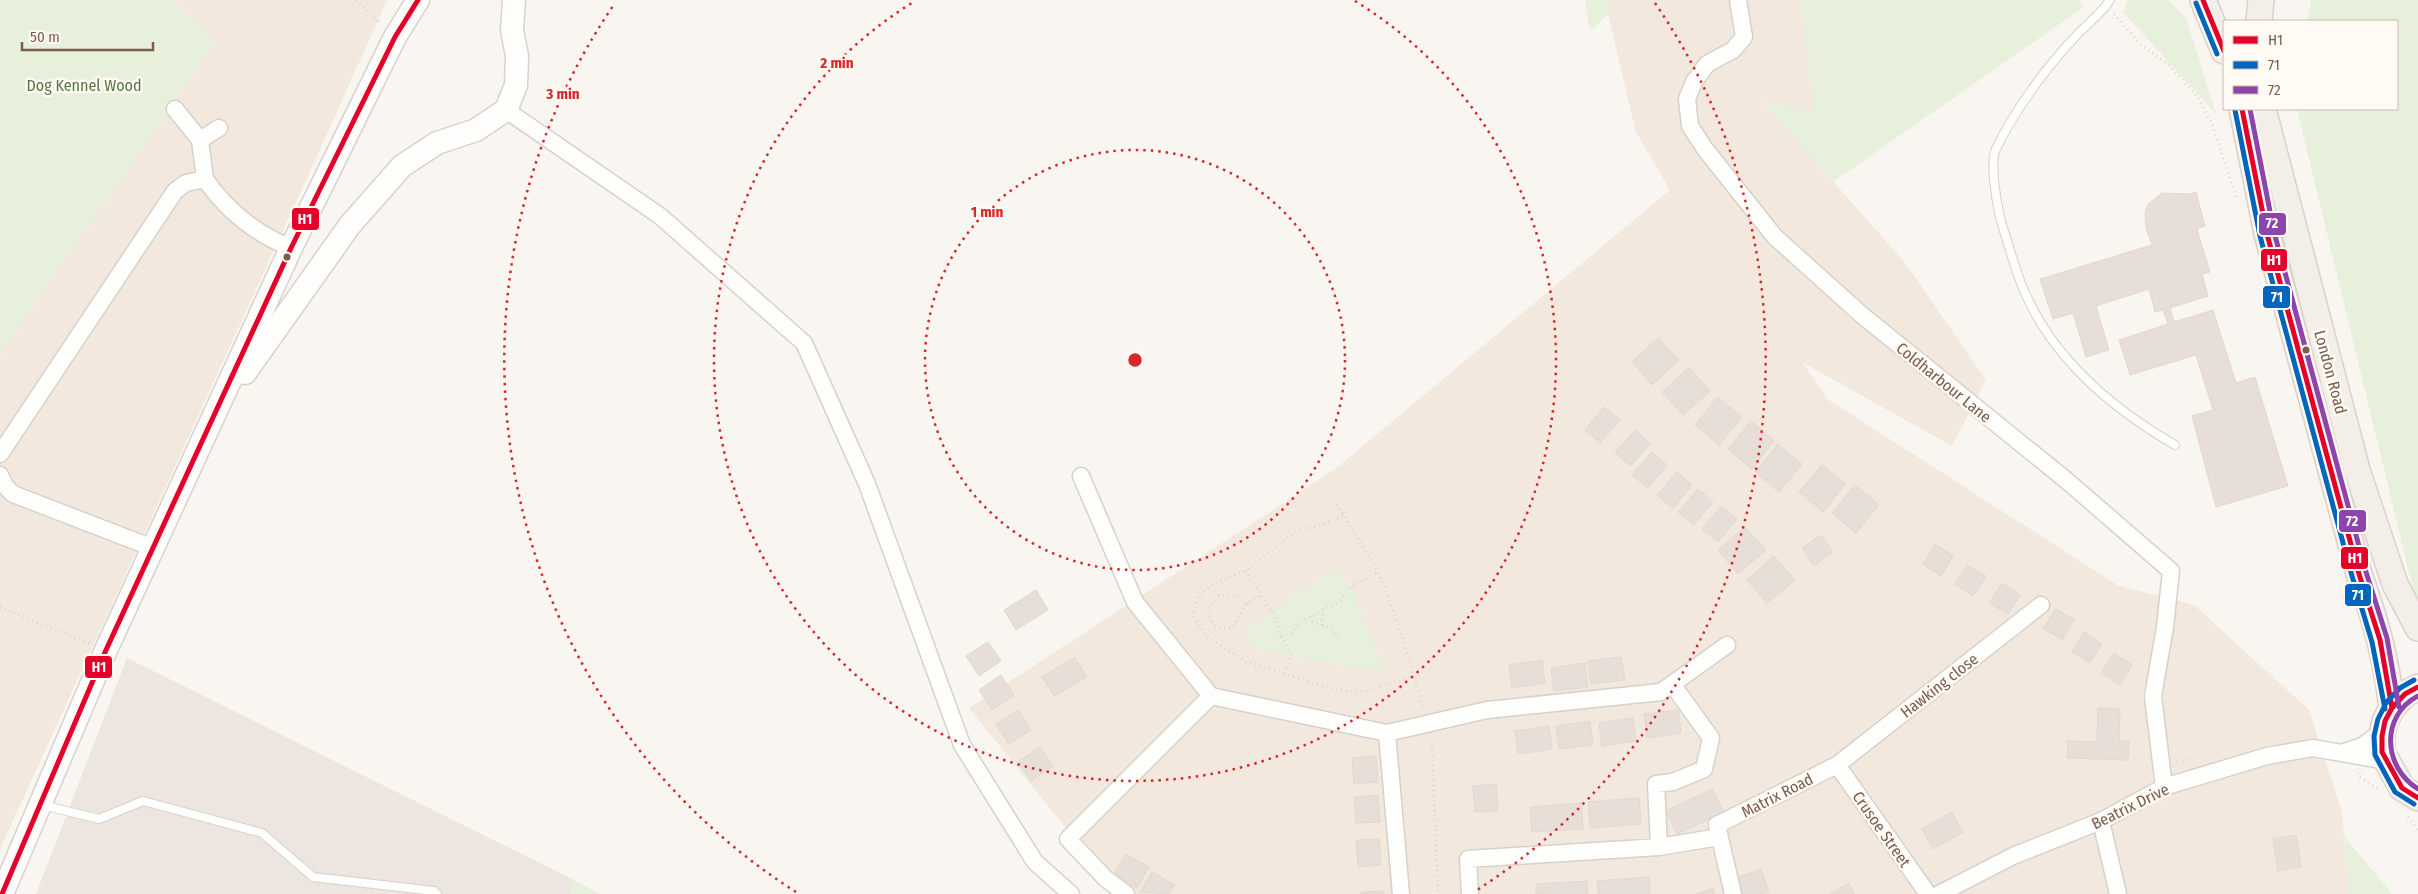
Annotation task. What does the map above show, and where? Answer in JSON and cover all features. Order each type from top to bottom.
[{"type":"main road","points":[[2,894],[106,650],[291,248],[395,37],[418,0]]},
{"type":"main road","points":[[213,417],[350,225],[402,166],[437,143],[476,130],[506,110],[516,85],[517,56],[512,30],[514,0]]},
{"type":"main road","points":[[2203,0],[2223,49]]},
{"type":"main road","points":[[2259,20],[2261,0]]},
{"type":"main road","name":"London Road","points":[[2242,110],[2267,234],[2356,564],[2386,661],[2392,708]]},
{"type":"main road","name":"London Road","points":[[2263,110],[2357,470],[2395,584],[2418,628]]},
{"type":"main road","points":[[2412,806],[2402,788],[2376,759],[2382,752],[2383,731],[2392,708],[2405,694],[2418,686]]},
{"type":"street","name":"Coldharbour Lane","points":[[1738,0],[1744,36],[1733,50],[1707,64],[1694,82],[1688,99],[1690,126],[1705,149],[1775,237],[1841,296],[2066,480],[2171,571],[2165,627],[2153,696],[2164,787]]},
{"type":"street","points":[[175,109],[200,140],[205,179],[216,194],[242,221],[257,232],[291,248]]},
{"type":"street","points":[[506,110],[660,216],[804,343],[867,484],[962,745],[1035,862],[1071,894]]},
{"type":"street","points":[[200,140],[219,128]]},
{"type":"street","points":[[0,454],[175,191],[186,183],[205,179]]},
{"type":"street","points":[[1080,476],[1135,602],[1211,696],[1388,733],[1487,710],[1661,692],[1727,645]]},
{"type":"street","points":[[2,484],[13,494],[153,548]]},
{"type":"street","name":"Hawking close","points":[[1837,764],[2041,604]]},
{"type":"street","points":[[1659,847],[1656,784],[1673,782],[1704,769],[1711,738],[1672,684]]},
{"type":"street","points":[[1126,894],[1106,879],[1068,840],[1211,696]]},
{"type":"street","name":"Beatrix Drive","points":[[2344,752],[2362,746],[2383,731]]},
{"type":"street","points":[[1388,733],[1401,894]]},
{"type":"street","name":"Beatrix Drive","points":[[1946,890],[2013,856],[2101,821],[2164,787],[2267,756],[2313,748],[2376,759]]},
{"type":"street","name":"Matrix Road","points":[[1470,894],[1468,859],[1659,847],[1718,831],[1837,764]]},
{"type":"street","name":"Crusoe Street","points":[[1837,764],[1928,894]]},
{"type":"street","points":[[2101,821],[2118,894]]},
{"type":"street","points":[[1718,831],[1732,894]]},
{"type":"lane","points":[[2108,3],[2054,61],[2008,125],[1995,152],[1994,189],[2010,254],[2026,296],[2050,338],[2087,381],[2113,405],[2175,445]]},
{"type":"lane","points":[[40,805],[98,819],[143,801],[262,833],[313,877],[434,891],[437,894]]},
{"type":"path","points":[[356,0],[395,37]]},
{"type":"path","points":[[2108,3],[2140,44],[2169,65],[2198,97],[2212,124],[2239,206]]},
{"type":"path","points":[[1337,504],[1378,572],[1396,617],[1432,737],[1438,894]]},
{"type":"path","points":[[1343,514],[1324,524],[1296,531],[1246,571],[1214,583],[1198,596],[1194,616],[1206,636],[1246,662],[1340,691],[1369,691],[1413,676]]},
{"type":"path","points":[[1246,571],[1273,613],[1281,636],[1291,655],[1284,674]]},
{"type":"path","points":[[1281,636],[1291,633],[1302,621],[1340,601],[1350,588],[1378,572]]},
{"type":"path","points":[[1247,603],[1238,597],[1227,594],[1218,596],[1208,610],[1210,620],[1217,628],[1231,630],[1237,623],[1247,603],[1261,595]]},
{"type":"path","points":[[0,607],[106,650]]},
{"type":"path","points":[[1322,625],[1323,610]]},
{"type":"path","points":[[1310,617],[1313,622],[1331,629],[1339,638]]},
{"type":"path","points":[[2376,759],[2359,777],[2386,794]]},
{"type":"path","points":[[2412,806],[2418,830]]},
{"type":"shaded area","points":[[170,0],[387,0],[0,849],[0,354],[216,41]]},
{"type":"shaded area","points":[[1612,0],[1800,0],[1814,113],[1763,102],[1906,264],[1986,380],[1952,446],[1802,362],[1827,399],[2119,586],[2194,605],[2309,710],[2342,812],[2349,894],[1119,894],[969,708],[1334,470],[1670,190],[1636,132],[1608,14]]},
{"type":"shaded area","points":[[127,658],[574,880],[570,894],[36,894]]},
{"type":"green space","name":"Dog Kennel Wood","points":[[0,0],[170,0],[216,41],[0,354]]},
{"type":"green space","points":[[1585,0],[1612,0],[1608,14],[1590,31]]},
{"type":"green space","points":[[1800,0],[2079,0],[2084,7],[1833,182],[1762,101],[1814,113]]},
{"type":"green space","points":[[2128,0],[2168,0],[2186,18],[2216,114],[2123,12]]},
{"type":"green space","points":[[2311,0],[2418,0],[2418,596],[2414,593],[2297,110],[2398,110],[2398,20],[2307,20]]},
{"type":"green space","points":[[1338,568],[1353,592],[1384,669],[1360,669],[1255,648],[1243,637],[1249,628]]},
{"type":"green space","points":[[2344,836],[2392,894],[2349,894]]},
{"type":"green space","points":[[574,880],[601,894],[570,894]]},
{"type":"building","points":[[2196,192],[2205,226],[2197,229],[2210,272],[2202,274],[2208,296],[2170,308],[2174,322],[2213,310],[2236,383],[2255,377],[2288,486],[2216,507],[2192,416],[2213,410],[2196,355],[2130,375],[2119,340],[2168,324],[2163,310],[2155,312],[2149,289],[2096,306],[2109,350],[2086,357],[2073,313],[2053,319],[2040,279],[2152,245],[2146,228],[2145,212],[2148,204],[2162,193],[2188,194]]},
{"type":"building","points":[[1658,338],[1679,360],[1652,385],[1632,362]]},
{"type":"building","points":[[1689,367],[1710,391],[1683,415],[1662,392]]},
{"type":"building","points":[[1718,397],[1742,417],[1719,445],[1695,425]]},
{"type":"building","points":[[1604,407],[1620,420],[1600,443],[1585,430]]},
{"type":"building","points":[[1751,421],[1774,441],[1752,469],[1728,449]]},
{"type":"building","points":[[1635,430],[1650,443],[1631,466],[1615,453]]},
{"type":"building","points":[[1778,444],[1802,464],[1779,492],[1755,472]]},
{"type":"building","points":[[1652,452],[1667,465],[1648,488],[1632,475]]},
{"type":"building","points":[[1822,465],[1846,484],[1823,512],[1799,492]]},
{"type":"building","points":[[1677,472],[1692,485],[1673,508],[1657,495]]},
{"type":"building","points":[[1855,485],[1879,505],[1856,533],[1832,513]]},
{"type":"building","points":[[1698,489],[1713,502],[1694,525],[1678,512]]},
{"type":"building","points":[[1721,506],[1737,519],[1718,542],[1702,529]]},
{"type":"building","points":[[1745,527],[1766,550],[1738,574],[1718,550]]},
{"type":"building","points":[[1821,535],[1833,552],[1814,566],[1802,548]]},
{"type":"building","points":[[1935,544],[1953,556],[1941,576],[1923,564]]},
{"type":"building","points":[[1774,556],[1795,580],[1767,603],[1747,580]]},
{"type":"building","points":[[1967,565],[1986,576],[1973,596],[1955,584]]},
{"type":"building","points":[[2002,583],[2020,595],[2008,614],[1989,603]]},
{"type":"building","points":[[1036,590],[1048,610],[1016,630],[1004,610]]},
{"type":"building","points":[[2056,609],[2074,620],[2062,640],[2043,628]]},
{"type":"building","points":[[2084,632],[2102,644],[2090,663],[2072,652]]},
{"type":"building","points":[[988,642],[1001,661],[979,676],[966,656]]},
{"type":"building","points":[[2114,653],[2132,665],[2120,685],[2101,673]]},
{"type":"building","points":[[1075,657],[1087,677],[1054,696],[1042,677]]},
{"type":"building","points":[[1621,657],[1625,680],[1591,684],[1588,661]]},
{"type":"building","points":[[1542,660],[1545,683],[1512,688],[1509,665]]},
{"type":"building","points":[[1585,663],[1588,687],[1554,691],[1551,668]]},
{"type":"building","points":[[1001,675],[1014,695],[992,710],[979,690]]},
{"type":"building","points":[[2098,708],[2120,709],[2119,741],[2129,741],[2128,760],[2067,758],[2068,741],[2097,742]]},
{"type":"building","points":[[1018,710],[1031,730],[1009,744],[996,725]]},
{"type":"building","points":[[1678,710],[1681,733],[1647,738],[1644,714]]},
{"type":"building","points":[[1633,718],[1636,741],[1602,746],[1599,723]]},
{"type":"building","points":[[1590,721],[1593,745],[1559,749],[1556,726]]},
{"type":"building","points":[[1549,726],[1552,749],[1518,754],[1515,731]]},
{"type":"building","points":[[1040,747],[1053,766],[1031,781],[1018,762]]},
{"type":"building","points":[[1376,756],[1378,782],[1354,784],[1352,758]]},
{"type":"building","points":[[1496,784],[1498,811],[1475,812],[1473,786]]},
{"type":"building","points":[[1712,789],[1724,812],[1677,834],[1666,811]]},
{"type":"building","points":[[1378,795],[1380,822],[1356,823],[1354,797]]},
{"type":"building","points":[[1639,798],[1641,824],[1590,828],[1588,802]]},
{"type":"building","points":[[1581,803],[1583,829],[1532,832],[1530,807]]},
{"type":"building","points":[[1952,812],[1963,832],[1933,849],[1922,829]]},
{"type":"building","points":[[2296,835],[2301,867],[2278,871],[2273,839]]},
{"type":"building","points":[[1379,839],[1381,865],[1358,867],[1356,840]]},
{"type":"building","points":[[1126,854],[1149,867],[1137,888],[1114,874]]},
{"type":"building","points":[[1761,869],[1769,892],[1763,894],[1742,894],[1736,878]]},
{"type":"building","points":[[1152,872],[1175,885],[1169,894],[1140,892]]},
{"type":"building","points":[[1649,877],[1650,894],[1598,894],[1597,881]]},
{"type":"building","points":[[1587,881],[1588,894],[1536,894],[1536,884]]},
{"type":"building","points":[[1849,883],[1855,894],[1830,894]]},
{"type":"building","points":[[1713,888],[1715,894],[1696,894]]},
{"type":"building","points":[[1384,891],[1384,894],[1361,894],[1361,892]]},
{"type":"transit line","name":"H1","points":[[2,894],[106,650],[291,248],[395,37],[418,0]]},
{"type":"transit line","name":"H1","points":[[2203,0],[2223,49]]},
{"type":"transit line","name":"71","points":[[2196,3],[2217,54]]},
{"type":"transit line","name":"71","points":[[2235,110],[2260,236],[2352,576],[2372,642],[2385,709]]},
{"type":"transit line","name":"H1","points":[[2242,110],[2267,234],[2359,574],[2380,640],[2392,708]]},
{"type":"transit line","name":"72","points":[[2250,110],[2274,232],[2366,572],[2387,638],[2399,707]]},
{"type":"transit line","name":"71","points":[[2414,680],[2400,688],[2386,703],[2378,719],[2374,736],[2375,755],[2395,792],[2414,804]]},
{"type":"transit line","name":"H1","points":[[2418,687],[2405,694],[2392,708],[2385,721],[2382,736],[2382,752],[2402,788],[2418,798]]},
{"type":"transit line","name":"72","points":[[2418,696],[2406,705],[2397,716],[2392,728],[2391,742],[2398,768],[2406,780],[2418,789]]}]
